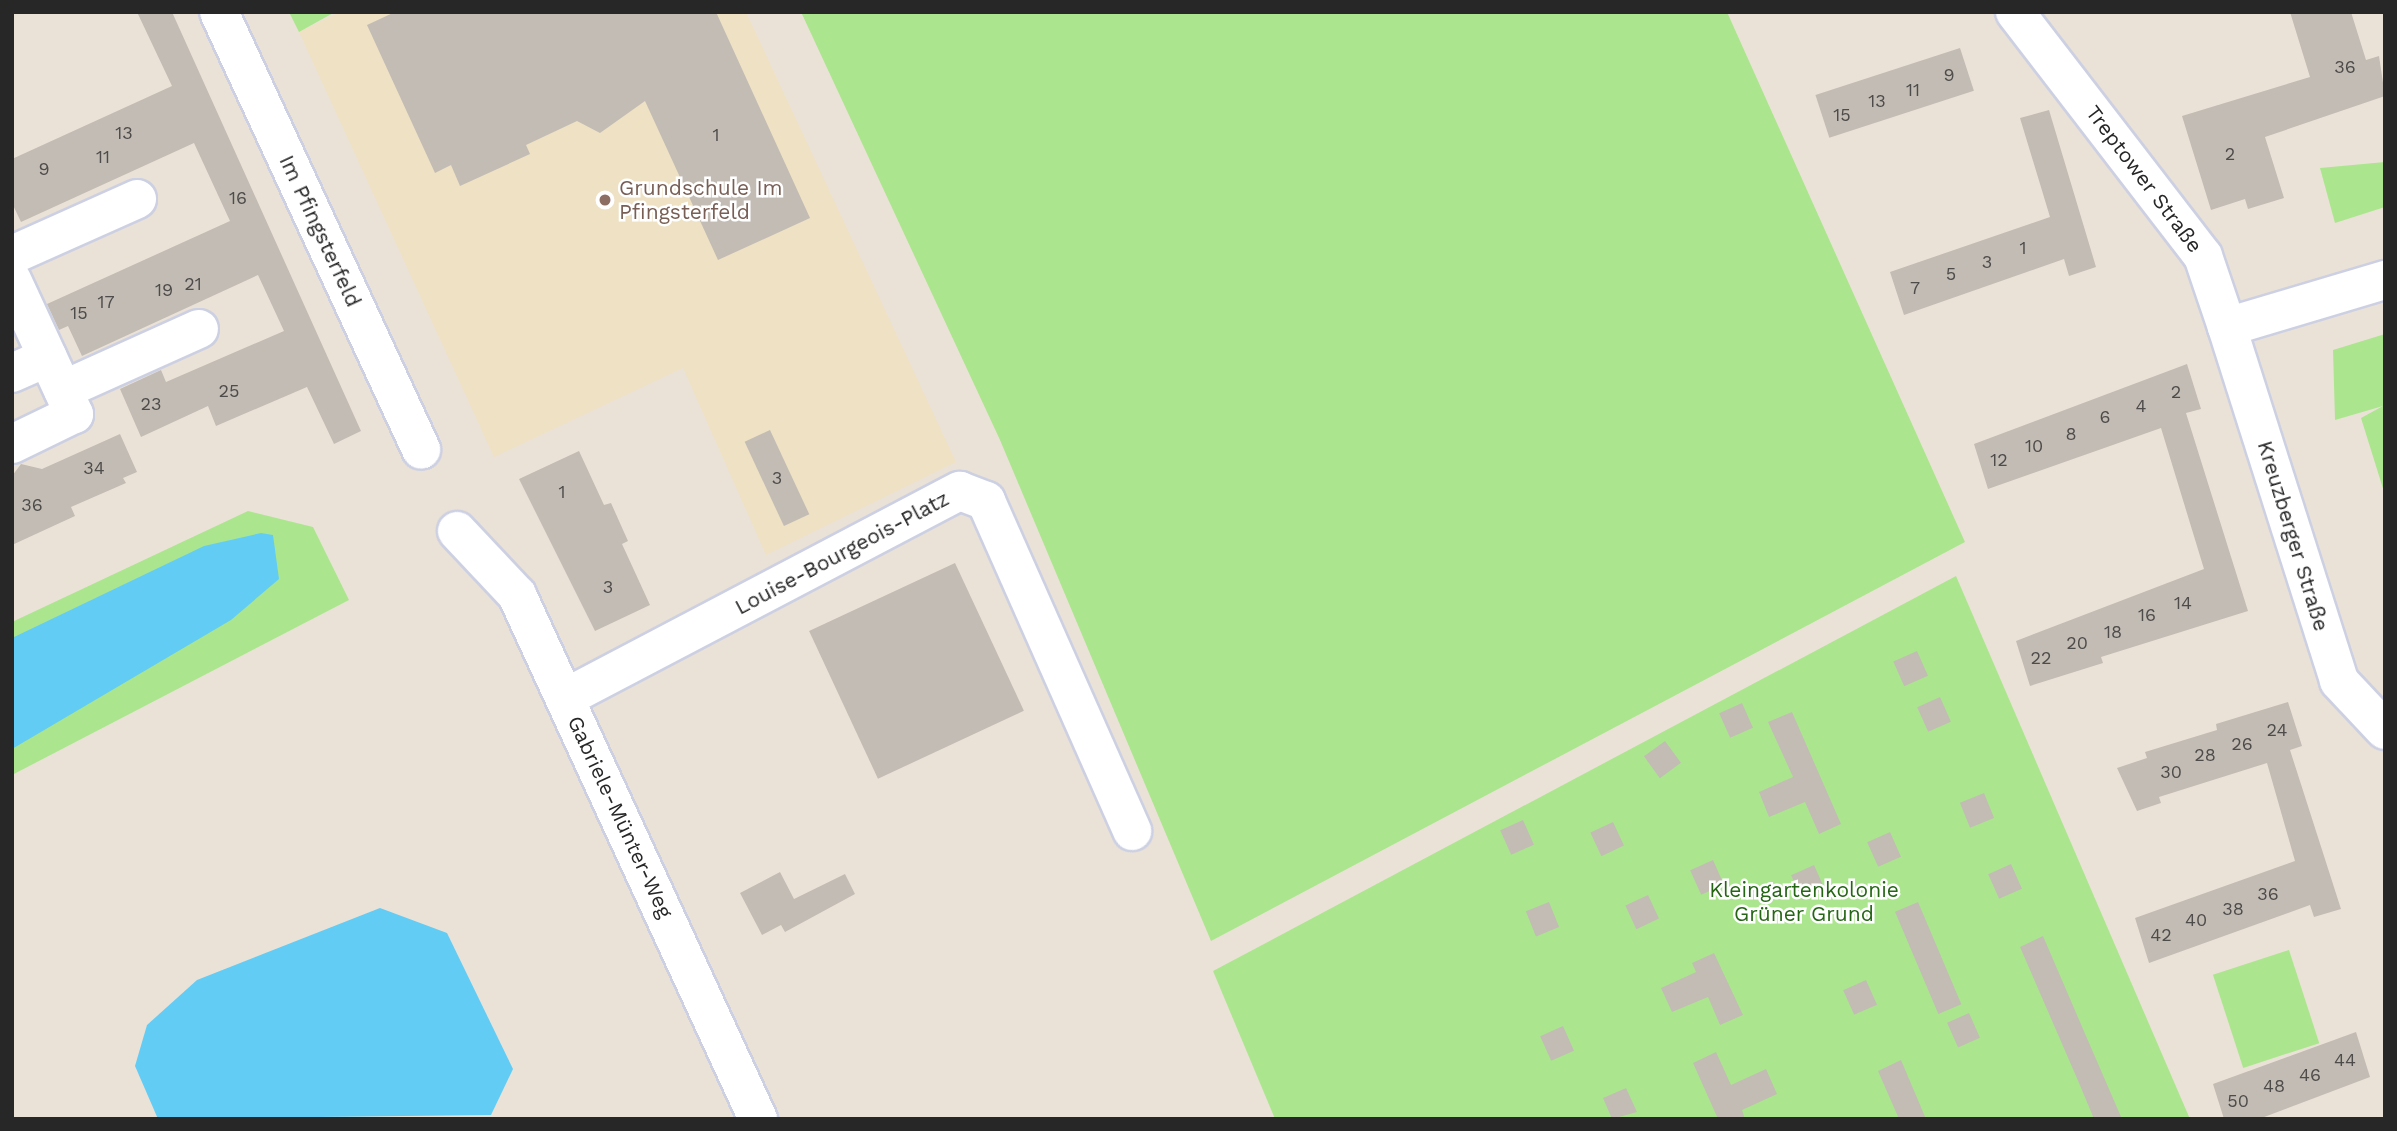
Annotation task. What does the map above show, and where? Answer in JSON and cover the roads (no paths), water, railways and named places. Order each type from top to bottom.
[{"type":"street","name":"Im Pfingsterfeld","points":[[219,12],[421,450]]},
{"type":"street","name":"Treptower Straße","points":[[2015,12],[2203,256],[2227,327]]},
{"type":"street","points":[[12,255],[137,199]]},
{"type":"street","points":[[2227,327],[2385,279]]},
{"type":"street","points":[[12,280],[74,414],[12,444]]},
{"type":"street","name":"Kreuzberger Straße","points":[[2227,327],[2339,681],[2385,730]]},
{"type":"street","points":[[12,373],[56,374],[200,329]]},
{"type":"street","name":"Louise-Bourgeois-Platz","points":[[565,698],[960,491],[986,501],[1132,831]]},
{"type":"street","name":"Gabriele-Münter-Weg","points":[[457,531],[517,595],[758,1119]]},
{"type":"water","points":[[261,533],[273,535],[279,579],[231,620],[12,749],[12,638],[204,546]]},
{"type":"water","points":[[380,908],[447,933],[513,1069],[491,1115],[158,1119],[135,1066],[147,1025],[197,980]]},
{"type":"place","name":"Grundschule Im Pfingsterfeld","points":[[605,200]]},
{"type":"park label","name":"Kleingartenkolonie Grüner Grund","points":[[1804,902]]}]
